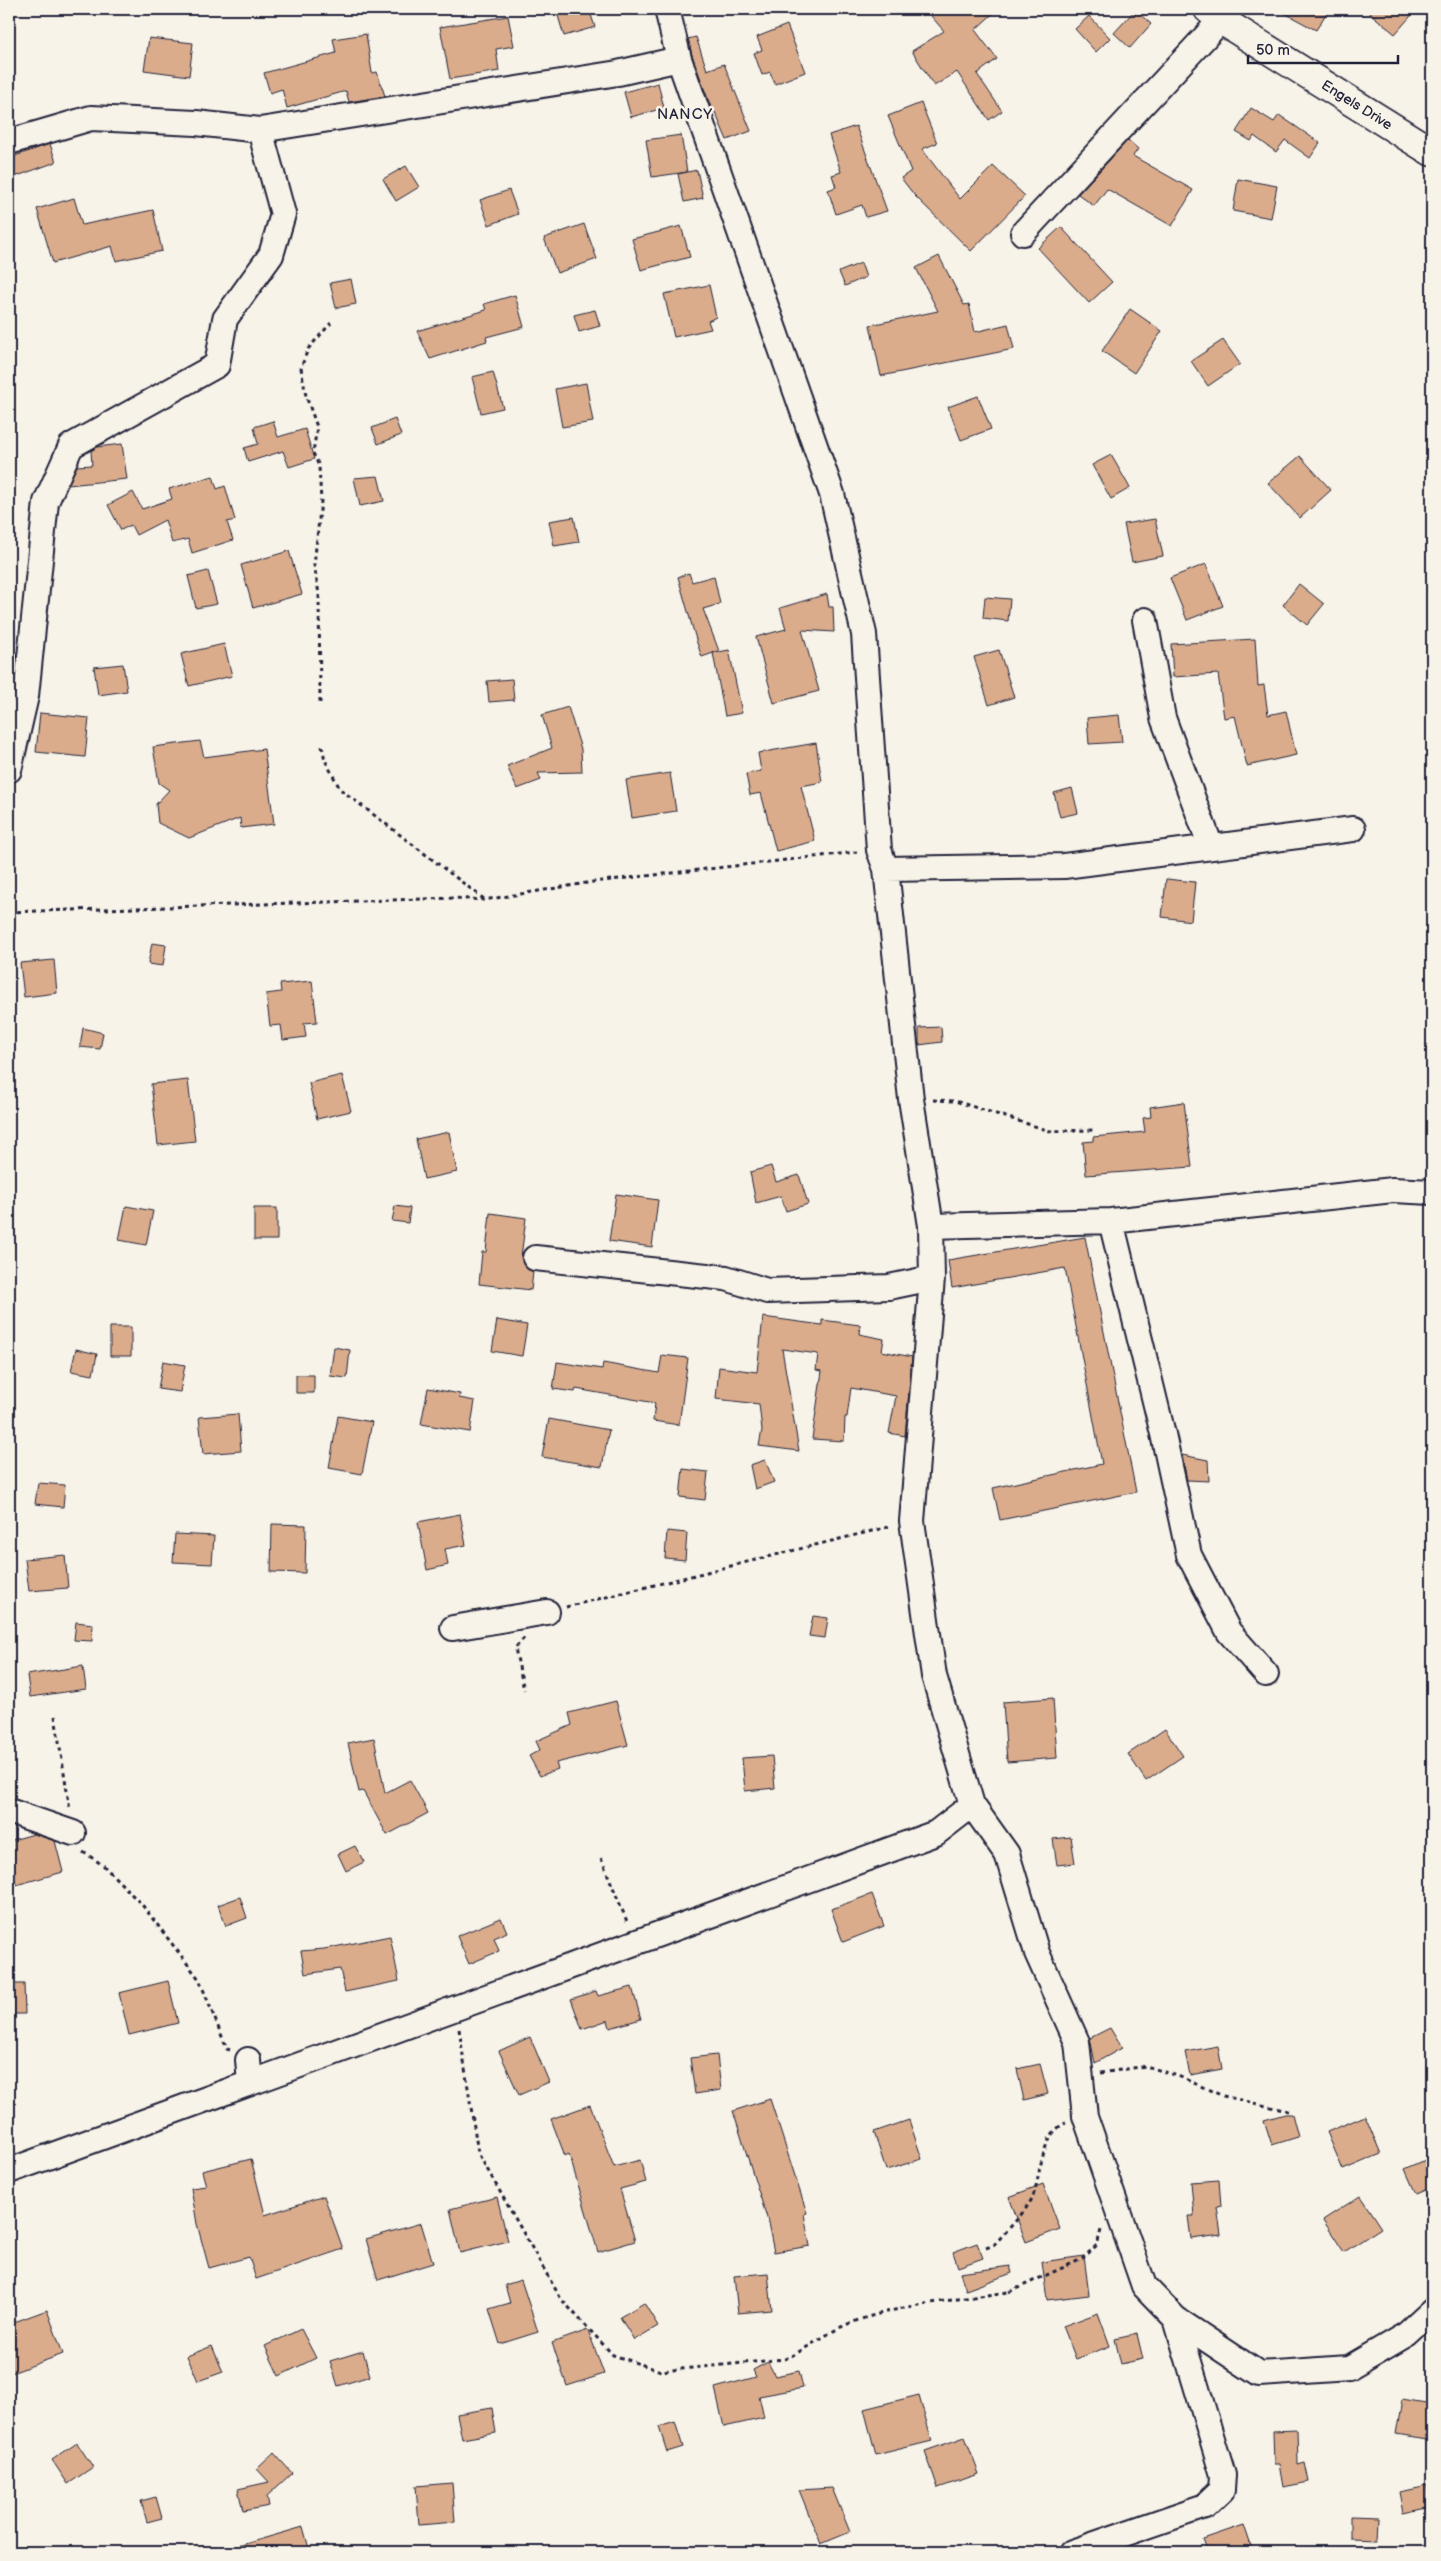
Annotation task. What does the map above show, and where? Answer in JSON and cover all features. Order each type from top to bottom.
[{"type":"street","points":[[667,9],[679,59],[832,494],[864,634],[882,860],[911,1099],[931,1226],[932,1278],[912,1521],[934,1676],[972,1805],[1007,1854],[1037,1953],[1076,2042],[1085,2116],[1144,2286],[1176,2319],[1259,2374],[1349,2368],[1407,2334],[1432,2311]]},
{"type":"street","points":[[1023,233],[1214,14]]},
{"type":"street","name":"Engels Drive","points":[[1214,14],[1432,152]]},
{"type":"street","points":[[9,142],[91,118],[196,123],[260,130],[618,73],[679,59]]},
{"type":"street","points":[[9,770],[26,696],[46,502],[71,446],[217,365],[225,319],[271,255],[283,214],[260,130]]},
{"type":"street","points":[[1145,620],[1164,718],[1211,847]]},
{"type":"street","points":[[882,860],[1064,866],[1353,829]]},
{"type":"street","points":[[931,1226],[1110,1221],[1393,1190],[1432,1192]]},
{"type":"street","points":[[1110,1221],[1164,1434],[1189,1555],[1229,1632],[1266,1674]]},
{"type":"street","points":[[535,1258],[726,1278],[767,1291],[888,1287],[932,1278]]},
{"type":"street","points":[[453,1628],[547,1612]]},
{"type":"street","points":[[9,2171],[936,1833],[972,1805]]},
{"type":"street","points":[[9,1810],[73,1833]]},
{"type":"street","points":[[248,2060],[250,2083]]},
{"type":"street","points":[[1072,2552],[1205,2506],[1222,2490],[1223,2475],[1176,2319]]},
{"type":"path","points":[[320,703],[319,594],[314,565],[321,501],[319,466],[313,453],[317,426],[306,396],[302,368],[308,349],[331,323]]},
{"type":"path","points":[[322,746],[325,760],[340,789],[484,900]]},
{"type":"path","points":[[9,912],[455,898],[484,900],[593,882],[882,860]]},
{"type":"path","points":[[911,1099],[955,1101],[1050,1131],[1096,1130]]},
{"type":"path","points":[[524,1690],[515,1648],[547,1612],[912,1521]]},
{"type":"path","points":[[55,1716],[77,1848],[103,1865],[142,1906],[199,1979],[227,2049],[248,2060]]},
{"type":"path","points":[[601,1858],[636,1942]]},
{"type":"path","points":[[456,2008],[478,2153],[561,2298],[613,2355],[661,2372],[785,2358],[800,2352],[824,2335],[853,2322],[881,2314],[1009,2292],[1082,2259],[1097,2245],[1103,2222],[1118,2210]]},
{"type":"path","points":[[1080,2076],[1146,2066],[1178,2076],[1223,2096],[1288,2110]]},
{"type":"path","points":[[986,2248],[994,2245],[1033,2198],[1046,2145],[1059,2126],[1085,2116]]},
{"type":"building","points":[[556,9],[589,9],[595,27],[564,36]]},
{"type":"building","points":[[925,9],[998,9],[975,30],[997,59],[977,74],[1002,111],[989,120],[957,72],[934,86],[912,51],[944,31]]},
{"type":"building","points":[[1277,9],[1329,9],[1316,30]]},
{"type":"building","points":[[1365,9],[1417,9],[1395,34]]},
{"type":"building","points":[[1135,10],[1151,24],[1130,48],[1114,33]]},
{"type":"building","points":[[508,16],[514,46],[496,49],[499,71],[450,79],[440,27]]},
{"type":"building","points":[[1089,16],[1110,38],[1096,52],[1075,29]]},
{"type":"building","points":[[787,25],[805,72],[775,84],[770,72],[762,75],[754,53],[762,50],[757,37]]},
{"type":"building","points":[[366,34],[372,73],[377,72],[385,96],[349,102],[346,91],[287,108],[282,89],[270,93],[264,73],[336,53],[333,39]]},
{"type":"building","points":[[696,37],[707,70],[724,64],[751,131],[727,140],[715,112],[713,113],[692,55],[688,39]]},
{"type":"building","points":[[149,38],[193,43],[189,76],[144,70]]},
{"type":"building","points":[[658,83],[664,108],[631,117],[624,92]]},
{"type":"building","points":[[921,103],[937,143],[922,149],[960,199],[993,166],[1025,196],[971,251],[915,196],[901,178],[911,171],[888,116]]},
{"type":"building","points":[[1251,108],[1274,122],[1279,115],[1320,143],[1310,158],[1285,140],[1276,152],[1254,136],[1251,141],[1236,132]]},
{"type":"building","points":[[856,126],[887,211],[866,217],[862,205],[836,214],[828,190],[836,187],[832,175],[841,172],[829,135]]},
{"type":"building","points":[[681,135],[687,172],[652,177],[646,140]]},
{"type":"building","points":[[1128,140],[1138,149],[1133,156],[1193,190],[1172,226],[1107,189],[1094,206],[1078,194]]},
{"type":"building","points":[[50,144],[56,162],[9,179],[9,158]]},
{"type":"building","points":[[406,166],[419,187],[396,201],[383,179]]},
{"type":"building","points":[[697,170],[703,198],[684,202],[678,174]]},
{"type":"building","points":[[1238,179],[1277,186],[1271,218],[1233,211]]},
{"type":"building","points":[[509,190],[518,214],[489,225],[480,200]]},
{"type":"building","points":[[74,198],[82,225],[153,210],[162,251],[116,261],[112,246],[53,263],[37,209]]},
{"type":"building","points":[[584,224],[597,259],[557,273],[544,238]]},
{"type":"building","points":[[681,226],[690,257],[641,270],[632,239]]},
{"type":"building","points":[[1061,227],[1112,282],[1089,303],[1038,248]]},
{"type":"building","points":[[939,256],[964,305],[969,304],[975,332],[1008,324],[1014,349],[881,376],[870,325],[938,311],[916,268]]},
{"type":"building","points":[[861,263],[866,277],[845,286],[839,272]]},
{"type":"building","points":[[351,279],[356,304],[336,308],[330,283]]},
{"type":"building","points":[[709,285],[716,317],[708,321],[711,329],[674,337],[664,294]]},
{"type":"building","points":[[515,295],[524,327],[486,337],[487,341],[430,359],[417,331],[486,310],[484,304]]},
{"type":"building","points":[[1130,309],[1162,331],[1134,373],[1102,351]]},
{"type":"building","points":[[595,310],[600,326],[579,332],[574,315]]},
{"type":"building","points":[[1223,340],[1240,364],[1208,386],[1191,361]]},
{"type":"building","points":[[493,372],[503,408],[481,413],[472,377]]},
{"type":"building","points":[[586,383],[593,422],[562,427],[555,389]]},
{"type":"building","points":[[978,396],[991,429],[961,440],[948,407]]},
{"type":"building","points":[[395,419],[401,435],[378,444],[372,428]]},
{"type":"building","points":[[273,421],[278,437],[305,429],[314,459],[289,467],[283,451],[248,462],[244,448],[258,444],[254,427]]},
{"type":"building","points":[[122,444],[127,479],[68,485],[77,466],[92,465],[91,451],[97,447]]},
{"type":"building","points":[[1111,455],[1130,488],[1111,499],[1092,465]]},
{"type":"building","points":[[1300,456],[1331,490],[1300,518],[1268,483]]},
{"type":"building","points":[[213,476],[217,489],[225,486],[235,520],[227,522],[233,540],[192,553],[188,539],[172,543],[165,520],[136,535],[131,525],[121,530],[108,505],[133,492],[142,509],[172,499],[169,489]]},
{"type":"building","points":[[378,476],[384,501],[360,506],[354,478]]},
{"type":"building","points":[[574,517],[579,542],[554,546],[549,521]]},
{"type":"building","points":[[1155,519],[1163,556],[1132,562],[1124,524]]},
{"type":"building","points":[[289,551],[302,594],[253,608],[241,565]]},
{"type":"building","points":[[1206,564],[1223,606],[1187,620],[1170,578]]},
{"type":"building","points":[[208,571],[217,604],[196,608],[188,576]]},
{"type":"building","points":[[689,573],[692,582],[714,576],[720,604],[703,609],[719,651],[702,657],[678,577]]},
{"type":"building","points":[[1299,584],[1324,604],[1307,625],[1283,605]]},
{"type":"building","points":[[827,594],[829,607],[833,607],[834,632],[802,630],[819,691],[774,703],[756,637],[786,629],[780,608]]},
{"type":"building","points":[[985,597],[1010,599],[1008,621],[983,618]]},
{"type":"building","points":[[1255,639],[1258,686],[1264,685],[1268,715],[1286,711],[1296,755],[1247,766],[1235,716],[1224,718],[1218,674],[1173,677],[1171,644]]},
{"type":"building","points":[[224,644],[232,676],[189,686],[181,654]]},
{"type":"building","points":[[729,650],[742,713],[725,716],[713,653]]},
{"type":"building","points":[[999,650],[1014,697],[989,705],[974,657]]},
{"type":"building","points":[[123,664],[127,691],[98,695],[94,667]]},
{"type":"building","points":[[512,679],[514,700],[489,702],[487,681]]},
{"type":"building","points":[[568,707],[581,749],[582,772],[538,773],[541,780],[517,789],[507,766],[552,748],[542,715]]},
{"type":"building","points":[[40,713],[89,718],[85,757],[36,752]]},
{"type":"building","points":[[1119,715],[1122,742],[1089,744],[1087,718]]},
{"type":"building","points":[[200,741],[204,757],[264,749],[274,824],[241,828],[240,818],[189,838],[158,823],[156,804],[169,790],[159,783],[153,747]]},
{"type":"building","points":[[816,743],[822,782],[801,786],[815,841],[776,851],[761,793],[750,795],[746,774],[761,771],[758,753]]},
{"type":"building","points":[[670,773],[676,811],[632,818],[626,780]]},
{"type":"building","points":[[1072,788],[1078,813],[1060,817],[1054,793]]},
{"type":"building","points":[[1166,879],[1195,882],[1191,921],[1162,917]]},
{"type":"building","points":[[152,943],[166,945],[163,966],[148,964]]},
{"type":"building","points":[[54,960],[57,993],[24,997],[20,963]]},
{"type":"building","points":[[312,981],[317,1022],[304,1023],[306,1037],[283,1040],[281,1025],[270,1026],[266,994],[281,992],[280,984]]},
{"type":"building","points":[[941,1027],[942,1042],[919,1045],[919,1028]]},
{"type":"building","points":[[83,1028],[103,1033],[100,1049],[80,1047]]},
{"type":"building","points":[[342,1075],[351,1111],[317,1119],[309,1083]]},
{"type":"building","points":[[188,1080],[195,1141],[158,1145],[151,1084]]},
{"type":"building","points":[[1184,1102],[1192,1167],[1086,1175],[1083,1142],[1093,1141],[1093,1137],[1145,1132],[1143,1118],[1151,1117],[1150,1107]]},
{"type":"building","points":[[449,1132],[457,1172],[424,1179],[416,1139]]},
{"type":"building","points":[[771,1166],[776,1182],[799,1175],[808,1204],[786,1211],[781,1196],[756,1203],[750,1172]]},
{"type":"building","points":[[616,1194],[658,1200],[652,1247],[609,1241]]},
{"type":"building","points":[[126,1206],[153,1211],[146,1245],[119,1240]]},
{"type":"building","points":[[395,1206],[410,1208],[408,1223],[392,1221]]},
{"type":"building","points":[[254,1208],[277,1208],[277,1240],[254,1240]]},
{"type":"building","points":[[490,1213],[526,1218],[521,1257],[527,1269],[533,1272],[531,1290],[479,1284],[482,1252],[486,1252]]},
{"type":"building","points":[[1085,1237],[1136,1492],[1000,1520],[993,1488],[1102,1464],[1065,1268],[952,1288],[948,1260]]},
{"type":"building","points":[[763,1317],[822,1325],[822,1320],[860,1325],[859,1334],[884,1339],[882,1351],[912,1357],[905,1436],[889,1433],[896,1396],[851,1388],[847,1417],[845,1417],[844,1441],[812,1439],[822,1371],[816,1370],[818,1354],[782,1349],[799,1451],[759,1446],[762,1430],[759,1404],[716,1399],[719,1367],[757,1372]]},
{"type":"building","points":[[497,1320],[527,1325],[522,1356],[492,1351]]},
{"type":"building","points":[[110,1327],[131,1327],[131,1356],[110,1356]]},
{"type":"building","points":[[334,1347],[350,1350],[347,1378],[330,1376]]},
{"type":"building","points":[[76,1349],[97,1354],[93,1375],[71,1371]]},
{"type":"building","points":[[662,1355],[688,1358],[679,1425],[653,1421],[655,1403],[576,1389],[575,1392],[553,1389],[557,1362],[602,1369],[603,1363],[659,1373]]},
{"type":"building","points":[[163,1361],[185,1365],[180,1392],[158,1389]]},
{"type":"building","points":[[296,1375],[314,1375],[314,1393],[296,1393]]},
{"type":"building","points":[[428,1388],[460,1394],[459,1398],[475,1401],[470,1432],[421,1424]]},
{"type":"building","points":[[238,1414],[241,1451],[203,1454],[199,1417]]},
{"type":"building","points":[[338,1416],[372,1422],[362,1474],[329,1468]]},
{"type":"building","points":[[549,1419],[609,1430],[602,1467],[542,1457]]},
{"type":"building","points":[[1182,1455],[1208,1460],[1209,1481],[1187,1480]]},
{"type":"building","points":[[765,1460],[774,1482],[755,1489],[750,1465]]},
{"type":"building","points":[[683,1469],[708,1472],[705,1500],[680,1497]]},
{"type":"building","points":[[38,1483],[65,1485],[63,1507],[35,1504]]},
{"type":"building","points":[[460,1514],[466,1545],[445,1549],[448,1565],[427,1570],[418,1522]]},
{"type":"building","points":[[272,1524],[306,1525],[305,1573],[271,1572]]},
{"type":"building","points":[[667,1531],[687,1533],[685,1560],[665,1558]]},
{"type":"building","points":[[175,1534],[214,1536],[212,1564],[173,1562]]},
{"type":"building","points":[[65,1555],[68,1588],[29,1591],[25,1559]]},
{"type":"building","points":[[813,1616],[828,1618],[825,1638],[809,1636]]},
{"type":"building","points":[[76,1622],[93,1624],[92,1641],[74,1640]]},
{"type":"building","points":[[83,1666],[86,1689],[30,1697],[27,1675]]},
{"type":"building","points":[[1053,1698],[1057,1758],[1007,1762],[1003,1702]]},
{"type":"building","points":[[616,1701],[628,1745],[556,1763],[558,1769],[540,1776],[529,1756],[540,1750],[536,1741],[572,1725],[569,1713]]},
{"type":"building","points":[[1165,1729],[1183,1756],[1146,1781],[1128,1754]]},
{"type":"building","points":[[374,1738],[385,1793],[410,1780],[428,1813],[387,1835],[363,1791],[359,1792],[348,1743]]},
{"type":"building","points":[[772,1756],[775,1788],[745,1791],[742,1758]]},
{"type":"building","points":[[34,1834],[55,1841],[63,1872],[16,1885],[9,1858],[9,1841]]},
{"type":"building","points":[[1071,1837],[1075,1863],[1057,1865],[1053,1839]]},
{"type":"building","points":[[355,1846],[364,1862],[346,1871],[338,1854]]},
{"type":"building","points":[[872,1894],[884,1926],[843,1942],[831,1909]]},
{"type":"building","points":[[240,1897],[247,1918],[226,1926],[218,1905]]},
{"type":"building","points":[[501,1918],[507,1932],[494,1938],[499,1951],[469,1964],[457,1936]]},
{"type":"building","points":[[390,1936],[399,1981],[345,1992],[340,1969],[305,1974],[301,1951],[324,1949]]},
{"type":"building","points":[[168,1981],[178,2023],[129,2035],[119,1993]]},
{"type":"building","points":[[9,1984],[24,1984],[25,2014],[9,2014]]},
{"type":"building","points":[[632,1987],[641,2019],[610,2028],[608,2020],[582,2029],[571,1999],[596,1991],[598,1996]]},
{"type":"building","points":[[1110,2028],[1122,2048],[1095,2063],[1090,2038]]},
{"type":"building","points":[[530,2037],[549,2082],[519,2095],[499,2051]]},
{"type":"building","points":[[1218,2046],[1222,2069],[1190,2075],[1185,2052]]},
{"type":"building","points":[[717,2055],[721,2090],[695,2094],[690,2058]]},
{"type":"building","points":[[1040,2064],[1048,2094],[1024,2100],[1017,2069]]},
{"type":"building","points":[[770,2099],[807,2213],[804,2214],[810,2246],[774,2252],[767,2218],[733,2111]]},
{"type":"building","points":[[590,2105],[614,2167],[640,2160],[646,2182],[620,2189],[635,2241],[598,2252],[569,2154],[565,2156],[551,2119]]},
{"type":"building","points":[[1292,2114],[1298,2137],[1272,2145],[1264,2120]]},
{"type":"building","points":[[1365,2116],[1381,2154],[1343,2170],[1327,2132]]},
{"type":"building","points":[[909,2120],[922,2159],[886,2170],[874,2132]]},
{"type":"building","points":[[1432,2157],[1432,2187],[1416,2194],[1405,2169]]},
{"type":"building","points":[[251,2159],[265,2215],[324,2196],[343,2249],[256,2279],[249,2257],[209,2268],[197,2224],[191,2188],[206,2186],[202,2171]]},
{"type":"building","points":[[1219,2180],[1221,2206],[1217,2207],[1221,2235],[1191,2239],[1188,2216],[1194,2216],[1191,2182]]},
{"type":"building","points":[[1043,2184],[1060,2229],[1026,2242],[1009,2197]]},
{"type":"building","points":[[1360,2196],[1381,2228],[1344,2252],[1323,2220]]},
{"type":"building","points":[[497,2197],[508,2241],[460,2253],[450,2209]]},
{"type":"building","points":[[421,2223],[433,2263],[378,2280],[366,2239]]},
{"type":"building","points":[[977,2243],[983,2258],[958,2267],[953,2252]]},
{"type":"building","points":[[1084,2256],[1089,2295],[1047,2300],[1042,2262]]},
{"type":"building","points":[[1010,2266],[1012,2273],[966,2290],[960,2273]]},
{"type":"building","points":[[768,2273],[772,2310],[738,2313],[734,2276]]},
{"type":"building","points":[[521,2280],[538,2332],[500,2344],[489,2309],[510,2303],[505,2285]]},
{"type":"building","points":[[644,2303],[658,2326],[634,2340],[620,2317]]},
{"type":"building","points":[[47,2310],[63,2354],[9,2374],[9,2324]]},
{"type":"building","points":[[1098,2313],[1110,2346],[1076,2359],[1063,2326]]},
{"type":"building","points":[[301,2329],[316,2358],[279,2376],[265,2346]]},
{"type":"building","points":[[588,2330],[604,2374],[567,2386],[552,2343]]},
{"type":"building","points":[[1137,2334],[1143,2359],[1121,2364],[1115,2339]]},
{"type":"building","points":[[212,2346],[223,2372],[198,2381],[187,2356]]},
{"type":"building","points":[[363,2351],[370,2376],[338,2386],[330,2361]]},
{"type":"building","points":[[768,2362],[775,2376],[799,2371],[803,2388],[759,2396],[764,2418],[724,2427],[715,2388],[756,2377],[753,2370]]},
{"type":"building","points":[[919,2395],[932,2441],[876,2455],[864,2409]]},
{"type":"building","points":[[1402,2400],[1432,2405],[1427,2440],[1396,2435]]},
{"type":"building","points":[[492,2408],[496,2433],[462,2439],[457,2414]]},
{"type":"building","points":[[675,2422],[683,2447],[667,2452],[659,2427]]},
{"type":"building","points":[[1297,2430],[1298,2465],[1305,2463],[1309,2482],[1283,2487],[1279,2464],[1274,2464],[1273,2431]]},
{"type":"building","points":[[965,2437],[979,2474],[938,2488],[925,2451]]},
{"type":"building","points":[[77,2443],[93,2467],[68,2484],[52,2460]]},
{"type":"building","points":[[274,2453],[292,2473],[267,2496],[269,2506],[243,2511],[238,2489],[269,2482],[257,2469]]},
{"type":"building","points":[[452,2483],[455,2522],[419,2525],[416,2486]]},
{"type":"building","points":[[1428,2486],[1432,2506],[1404,2512],[1400,2492]]},
{"type":"building","points":[[832,2488],[850,2532],[821,2544],[799,2490]]},
{"type":"building","points":[[156,2497],[162,2518],[147,2522],[141,2501]]},
{"type":"building","points":[[1350,2516],[1379,2517],[1378,2540],[1350,2539]]},
{"type":"building","points":[[1244,2525],[1253,2552],[1208,2552],[1203,2539]]},
{"type":"building","points":[[303,2527],[310,2552],[232,2552],[231,2548]]},
{"type":"district","name":"NANCY","points":[[685,114]]}]
